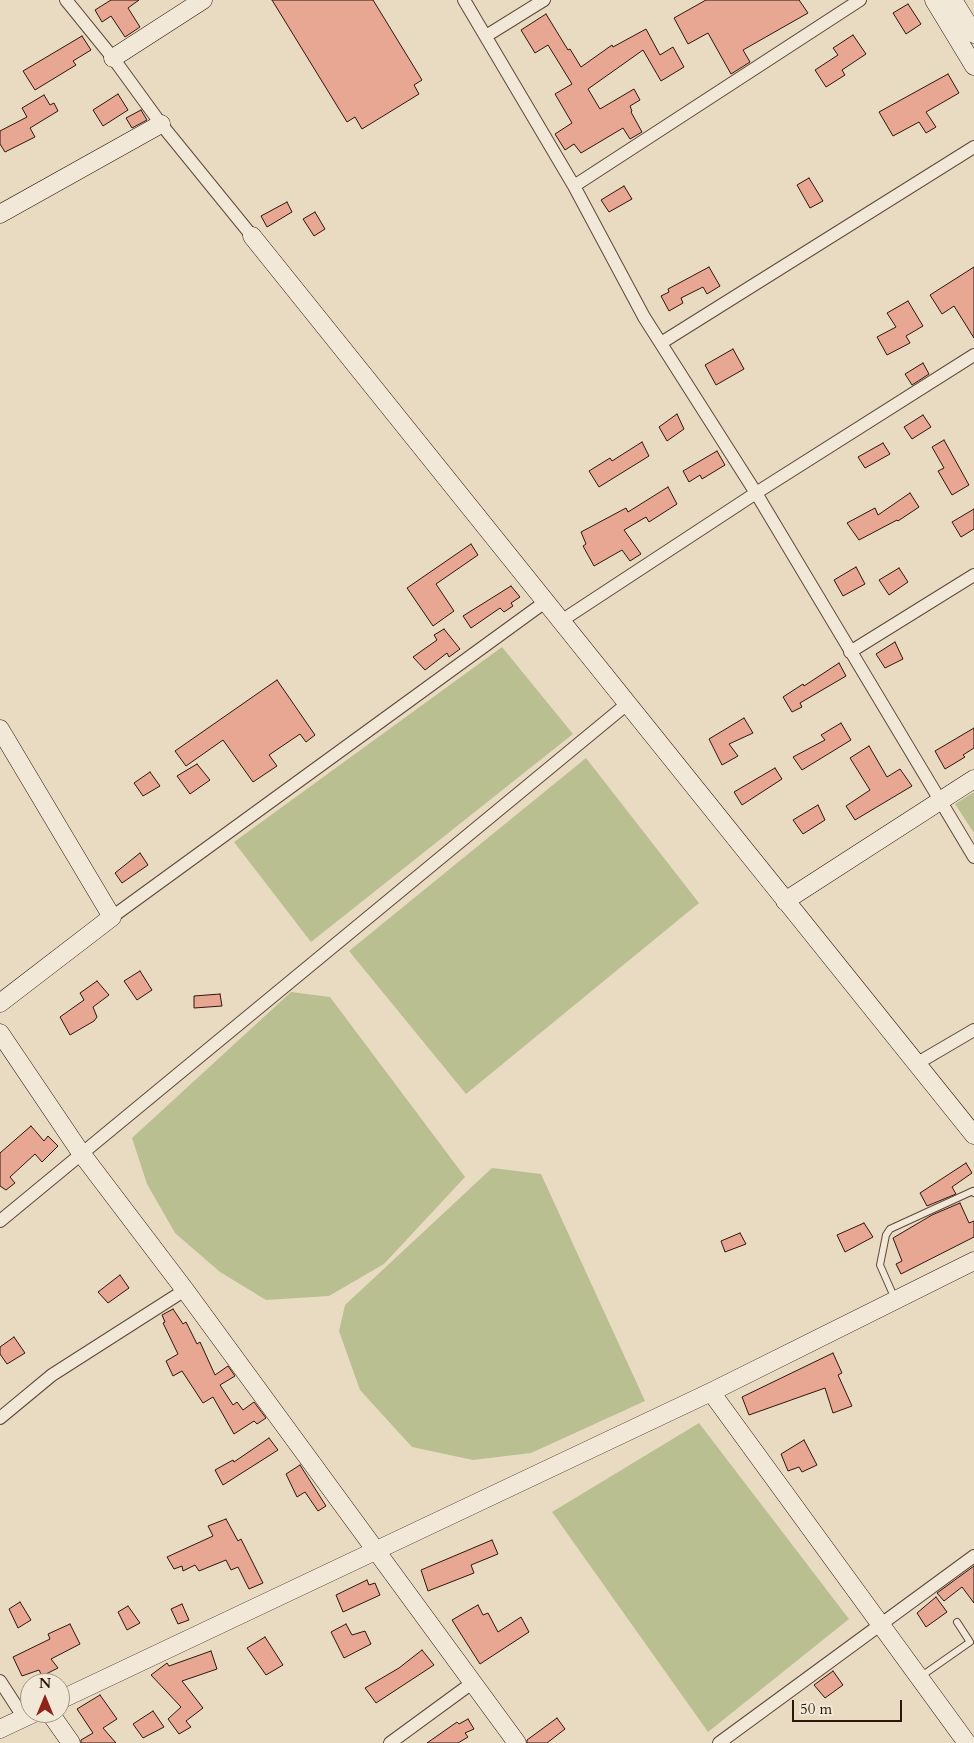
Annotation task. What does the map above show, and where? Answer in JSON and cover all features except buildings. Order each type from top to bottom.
[{"type":"street","points":[[66,0],[161,124],[974,1135]]},
{"type":"street","points":[[112,58],[203,0]]},
{"type":"street","points":[[464,0],[574,186],[644,317],[756,492],[974,857]]},
{"type":"street","points":[[486,36],[544,0]]},
{"type":"street","points":[[574,186],[860,0]]},
{"type":"street","points":[[934,0],[974,66]]},
{"type":"street","points":[[954,0],[974,34]]},
{"type":"street","points":[[0,214],[161,124]]},
{"type":"street","points":[[661,343],[974,147]]},
{"type":"street","points":[[561,621],[756,492],[974,354]]},
{"type":"street","points":[[850,652],[974,575]]},
{"type":"street","points":[[0,1003],[112,917],[546,602]]},
{"type":"street","points":[[0,1221],[627,704]]},
{"type":"street","points":[[0,729],[112,917]]},
{"type":"street","points":[[785,901],[974,779]]},
{"type":"street","points":[[916,1064],[974,1030]]},
{"type":"street","points":[[0,1033],[81,1153],[185,1290],[517,1743]]},
{"type":"street","points":[[70,1695],[711,1392],[974,1261]]},
{"type":"street","points":[[0,1418],[52,1375],[185,1290]]},
{"type":"street","points":[[711,1392],[967,1743]]},
{"type":"street","points":[[719,1743],[974,1556]]},
{"type":"street","points":[[0,1682],[20,1705]]},
{"type":"street","points":[[390,1743],[472,1682]]},
{"type":"street","points":[[0,1729],[20,1719]]},
{"type":"street","points":[[57,1723],[71,1743]]},
{"type":"lane","points":[[896,1300],[880,1265],[886,1235],[890,1229],[973,1191],[974,1194]]},
{"type":"lane","points":[[919,1678],[970,1642],[957,1622]]},
{"type":"green space","points":[[502,647],[573,734],[311,942],[234,842]]},
{"type":"green space","points":[[586,758],[699,903],[466,1094],[349,951]]},
{"type":"green space","points":[[974,792],[974,833],[955,804]]},
{"type":"green space","points":[[291,992],[330,997],[465,1177],[384,1264],[329,1296],[266,1300],[220,1272],[175,1233],[147,1184],[132,1138]]},
{"type":"green space","points":[[492,1168],[541,1174],[645,1401],[531,1453],[473,1460],[412,1447],[360,1390],[339,1331],[345,1305]]},
{"type":"green space","points":[[699,1423],[849,1619],[708,1732],[552,1512]]}]
